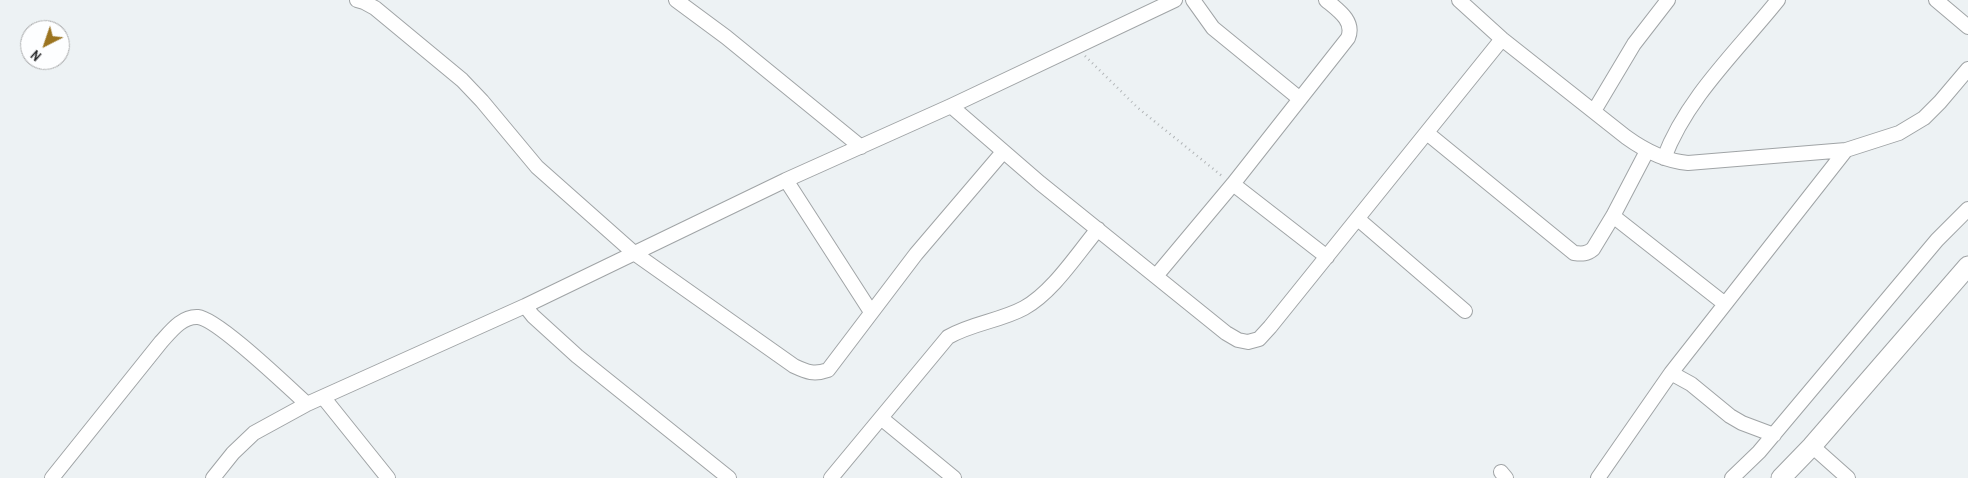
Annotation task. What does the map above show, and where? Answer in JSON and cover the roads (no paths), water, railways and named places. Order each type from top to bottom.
[{"type":"street","points":[[356,0],[375,8],[462,80],[537,167],[634,253],[794,366],[807,372],[817,374],[828,370],[870,312],[1003,152]]},
{"type":"street","points":[[676,0],[726,37],[861,147]]},
{"type":"street","points":[[1193,0],[1213,28],[1300,99]]},
{"type":"street","points":[[1156,276],[1233,184],[1348,38],[1350,32],[1346,18],[1326,0]]},
{"type":"street","points":[[1459,0],[1502,39],[1626,137],[1664,158],[1688,163],[1846,150],[1899,133],[1912,126],[1940,102],[1968,69]]},
{"type":"street","points":[[1594,111],[1634,44],[1668,0]]},
{"type":"street","points":[[1664,158],[1671,140],[1694,102],[1778,0]]},
{"type":"street","points":[[1936,0],[1968,27]]},
{"type":"street","points":[[213,478],[233,453],[254,433],[308,404],[525,306],[786,180],[952,106],[1172,1]]},
{"type":"street","points":[[952,106],[1003,152],[1226,333],[1238,340],[1248,342],[1259,339],[1270,327],[1502,39]]},
{"type":"street","points":[[1427,133],[1574,253],[1589,253],[1593,249],[1613,216],[1647,150]]},
{"type":"street","points":[[1598,478],[1671,373],[1846,150]]},
{"type":"street","points":[[786,180],[870,312]]},
{"type":"street","points":[[1233,184],[1327,257]]},
{"type":"street","points":[[1732,478],[1774,435],[1937,240],[1968,209]]},
{"type":"street","points":[[1613,216],[1725,304]]},
{"type":"street","points":[[1358,219],[1465,311]]},
{"type":"street","points":[[831,478],[948,338],[960,330],[1008,316],[1034,302],[1049,289],[1098,229]]},
{"type":"street","points":[[1781,478],[1812,446],[1968,266]]},
{"type":"street","points":[[525,306],[532,316],[577,356],[729,478]]},
{"type":"street","points":[[52,478],[161,342],[175,326],[186,319],[199,317],[218,327],[308,404]]},
{"type":"street","points":[[1671,373],[1691,384],[1730,416],[1742,423],[1774,435]]},
{"type":"street","points":[[323,397],[381,475]]},
{"type":"street","points":[[881,418],[954,478]]},
{"type":"street","points":[[1812,446],[1848,478]]}]
